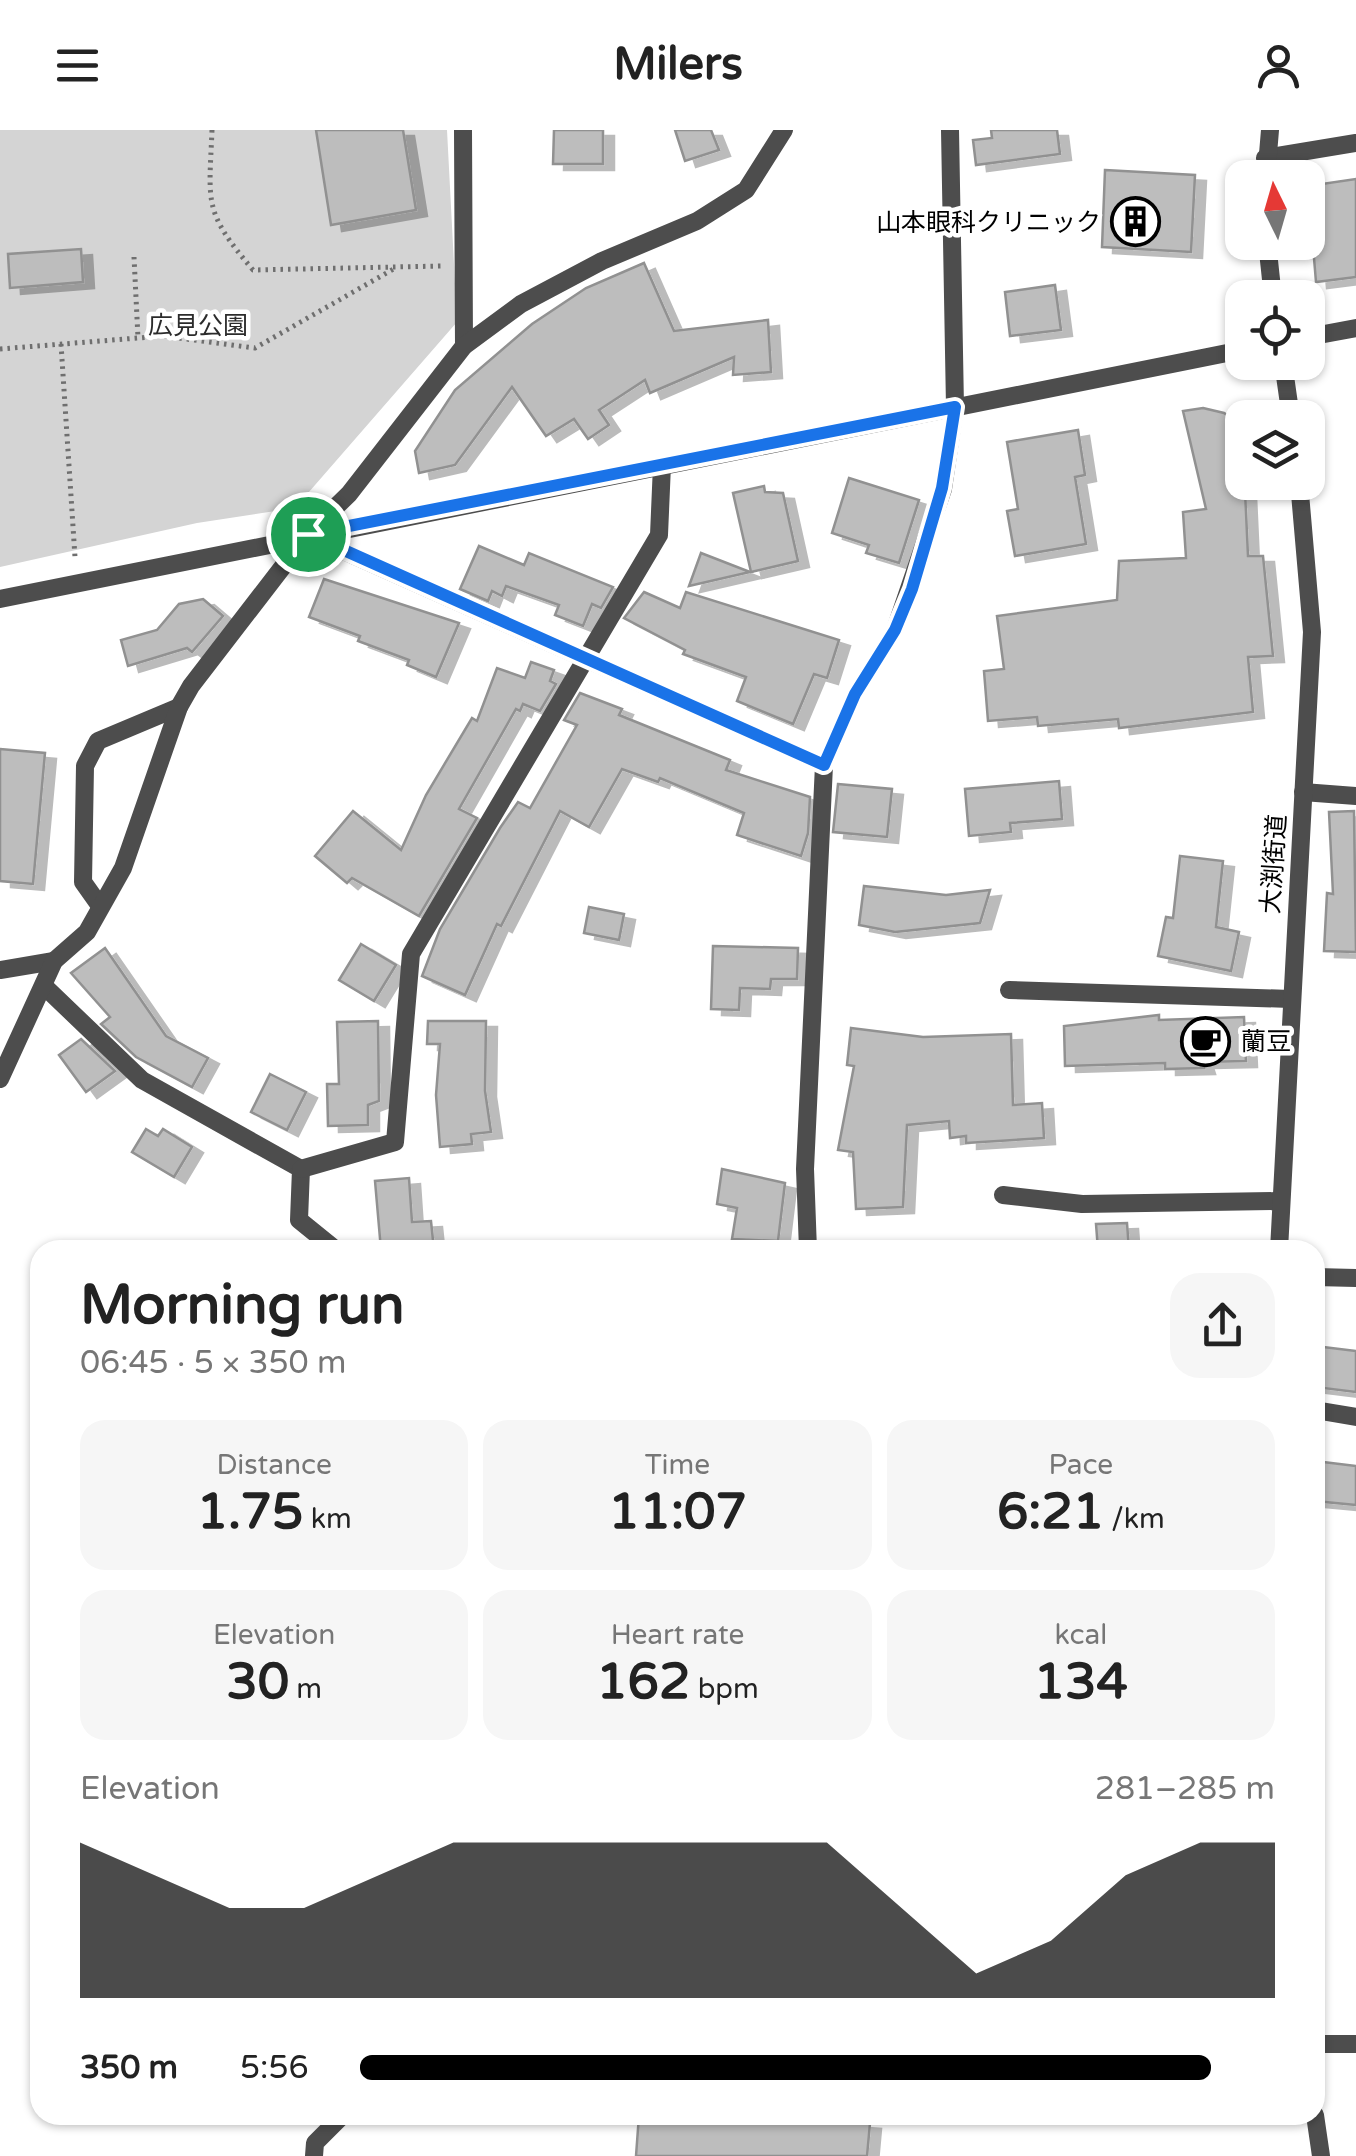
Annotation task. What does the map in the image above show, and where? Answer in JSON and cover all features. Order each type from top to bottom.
[{"type":"street","points":[[463,130],[464,346]]},
{"type":"street","points":[[0,1079],[54,961],[86,932],[123,868],[178,707],[308,534],[349,494],[464,346],[521,304],[602,261],[696,221],[746,190],[784,130]]},
{"type":"street","points":[[808,1240],[806,1132],[824,765],[855,694],[895,630],[912,589],[942,488],[955,407],[950,130]]},
{"type":"street","points":[[1267,160],[1270,130]]},
{"type":"street","points":[[1295,160],[1356,143]]},
{"type":"street","points":[[1325,334],[1356,328]]},
{"type":"street","points":[[0,599],[308,534],[1225,353]]},
{"type":"street","points":[[44,986],[142,1080],[301,1170],[394,1142],[411,954],[582,660],[660,535],[662,465]]},
{"type":"street","name":"大渕街道","points":[[1279,1240],[1312,632],[1301,500]]},
{"type":"street","points":[[308,534],[582,660],[824,765]]},
{"type":"street","points":[[100,906],[83,882],[86,766],[98,740],[178,707]]},
{"type":"street","points":[[1303,792],[1356,796]]},
{"type":"street","points":[[0,970],[54,961]]},
{"type":"street","points":[[1009,990],[1290,999]]},
{"type":"street","points":[[301,1170],[299,1220],[324,1240]]},
{"type":"street","points":[[1003,1196],[1082,1204],[1280,1201]]},
{"type":"street","points":[[1325,1277],[1356,1278]]},
{"type":"street","points":[[1325,1411],[1356,1416]]},
{"type":"street","points":[[1325,2044],[1356,2044]]},
{"type":"street","points":[[314,2156],[316,2143],[333,2125]]},
{"type":"street","points":[[1316,2125],[1321,2156]]},
{"type":"path","points":[[212,130],[209,205],[227,239],[253,270],[454,266]]},
{"type":"path","points":[[134,257],[138,338]]},
{"type":"path","points":[[0,349],[163,336],[255,348],[397,267]]},
{"type":"path","points":[[62,344],[74,557]]},
{"type":"green space","name":"広見公園","points":[[0,130],[447,130],[457,322],[295,508],[197,523],[0,567]]},
{"type":"building","points":[[316,130],[403,130],[416,210],[331,225]]},
{"type":"building","points":[[554,130],[603,130],[603,164],[553,164]]},
{"type":"building","points":[[675,130],[711,130],[719,150],[685,161]]},
{"type":"building","points":[[991,130],[1057,130],[1060,154],[976,165],[973,140],[992,138]]},
{"type":"building","name":"山本眼科クリニック","points":[[1105,170],[1195,175],[1191,252],[1102,247]]},
{"type":"building","points":[[1356,179],[1356,277],[1316,280],[1314,260],[1325,260],[1325,184]]},
{"type":"building","points":[[81,249],[83,282],[10,288],[8,254]]},
{"type":"building","points":[[644,263],[674,331],[768,320],[771,372],[733,375],[734,357],[650,393],[645,380],[599,410],[609,425],[588,439],[574,419],[546,436],[512,387],[455,465],[419,473],[415,451],[455,390],[532,324],[586,288]]},
{"type":"building","points":[[1055,285],[1061,330],[1010,336],[1005,292]]},
{"type":"building","points":[[1203,408],[1225,414],[1225,500],[1245,500],[1248,556],[1263,556],[1273,656],[1248,657],[1253,712],[1119,728],[1118,719],[1038,726],[1037,717],[988,721],[984,671],[1004,669],[997,616],[1117,600],[1119,561],[1186,558],[1183,512],[1206,509],[1183,411]]},
{"type":"building","points":[[1078,430],[1085,475],[1075,477],[1086,544],[1015,556],[1007,511],[1018,509],[1007,442]]},
{"type":"building","points":[[849,478],[919,500],[899,563],[866,553],[869,545],[832,533]]},
{"type":"building","points":[[764,486],[765,492],[783,493],[798,561],[751,572],[733,493]]},
{"type":"building","points":[[479,546],[524,565],[529,553],[613,587],[601,608],[592,604],[583,626],[555,615],[559,605],[506,586],[502,596],[492,591],[488,601],[460,589]]},
{"type":"building","points":[[701,553],[750,572],[689,586]]},
{"type":"building","points":[[324,579],[459,623],[436,677],[407,665],[409,660],[358,641],[360,636],[309,617]]},
{"type":"building","points":[[644,592],[680,608],[686,592],[839,640],[827,678],[814,674],[793,724],[737,701],[746,677],[683,654],[685,650],[624,618]]},
{"type":"building","points":[[203,599],[223,616],[192,652],[187,648],[128,666],[121,640],[157,630],[179,604]]},
{"type":"building","points":[[531,662],[554,670],[550,681],[556,684],[540,711],[523,704],[520,711],[516,709],[459,809],[477,818],[419,916],[352,878],[347,883],[315,856],[353,811],[401,850],[426,795],[472,718],[477,721],[497,668],[525,678]]},
{"type":"building","points":[[580,693],[622,709],[619,715],[730,760],[726,770],[810,797],[808,833],[801,856],[737,835],[744,813],[660,778],[658,782],[622,769],[589,827],[560,811],[501,926],[497,924],[465,995],[422,976],[440,929],[500,828],[518,802],[530,808],[577,725],[564,720]]},
{"type":"building","points":[[0,749],[45,753],[33,884],[0,881]]},
{"type":"building","points":[[1059,781],[1062,819],[1010,823],[1011,832],[969,836],[965,789]]},
{"type":"building","points":[[838,784],[892,789],[887,837],[833,832]]},
{"type":"building","points":[[1354,811],[1356,952],[1324,951],[1327,893],[1333,894],[1329,812]]},
{"type":"building","points":[[1180,856],[1223,861],[1216,927],[1239,932],[1231,971],[1158,956],[1166,917],[1173,918]]},
{"type":"building","points":[[864,886],[946,895],[990,890],[980,923],[895,932],[859,925]]},
{"type":"building","points":[[589,907],[624,914],[619,940],[584,933]]},
{"type":"building","points":[[361,944],[396,965],[374,1001],[339,980]]},
{"type":"building","points":[[713,946],[798,948],[797,979],[771,979],[770,989],[740,988],[739,1010],[711,1009]]},
{"type":"building","points":[[105,948],[166,1036],[208,1058],[192,1087],[136,1057],[101,1024],[110,1017],[71,973]]},
{"type":"building","points":[[1159,1015],[1159,1020],[1244,1017],[1246,1061],[1202,1062],[1204,1068],[1165,1069],[1165,1063],[1065,1066],[1064,1026]]},
{"type":"building","points":[[378,1021],[379,1101],[368,1105],[368,1125],[328,1126],[327,1084],[339,1084],[337,1022]]},
{"type":"building","points":[[428,1021],[486,1021],[485,1091],[491,1132],[471,1134],[472,1144],[440,1147],[436,1095],[440,1044],[427,1044]]},
{"type":"building","points":[[851,1028],[923,1037],[1011,1034],[1013,1105],[1042,1103],[1044,1138],[966,1143],[966,1136],[950,1138],[949,1121],[907,1125],[903,1207],[856,1209],[853,1152],[838,1150],[854,1066],[847,1065]]},
{"type":"building","points":[[81,1039],[115,1071],[86,1092],[59,1055]]},
{"type":"building","points":[[270,1074],[306,1092],[287,1130],[251,1112]]},
{"type":"building","points":[[146,1129],[158,1136],[163,1129],[192,1147],[174,1177],[132,1152]]},
{"type":"building","points":[[722,1169],[785,1183],[778,1240],[732,1239],[737,1208],[717,1204]]},
{"type":"building","points":[[409,1178],[412,1222],[431,1221],[433,1240],[380,1240],[375,1181]]},
{"type":"building","points":[[1127,1223],[1128,1240],[1097,1240],[1096,1224]]},
{"type":"building","points":[[1325,1347],[1356,1351],[1356,1392],[1325,1388]]},
{"type":"building","points":[[1325,1462],[1356,1466],[1356,1505],[1325,1502]]},
{"type":"building","points":[[638,2125],[870,2125],[867,2156],[636,2156]]},
{"type":"place","name":"山本眼科クリニック","points":[[1136,222]]},
{"type":"place","name":"蘭豆","points":[[1206,1041]]},
{"type":"route","points":[[955,407],[942,488],[912,589],[895,630],[855,694],[824,765],[582,660],[308,534],[955,407]]}]
